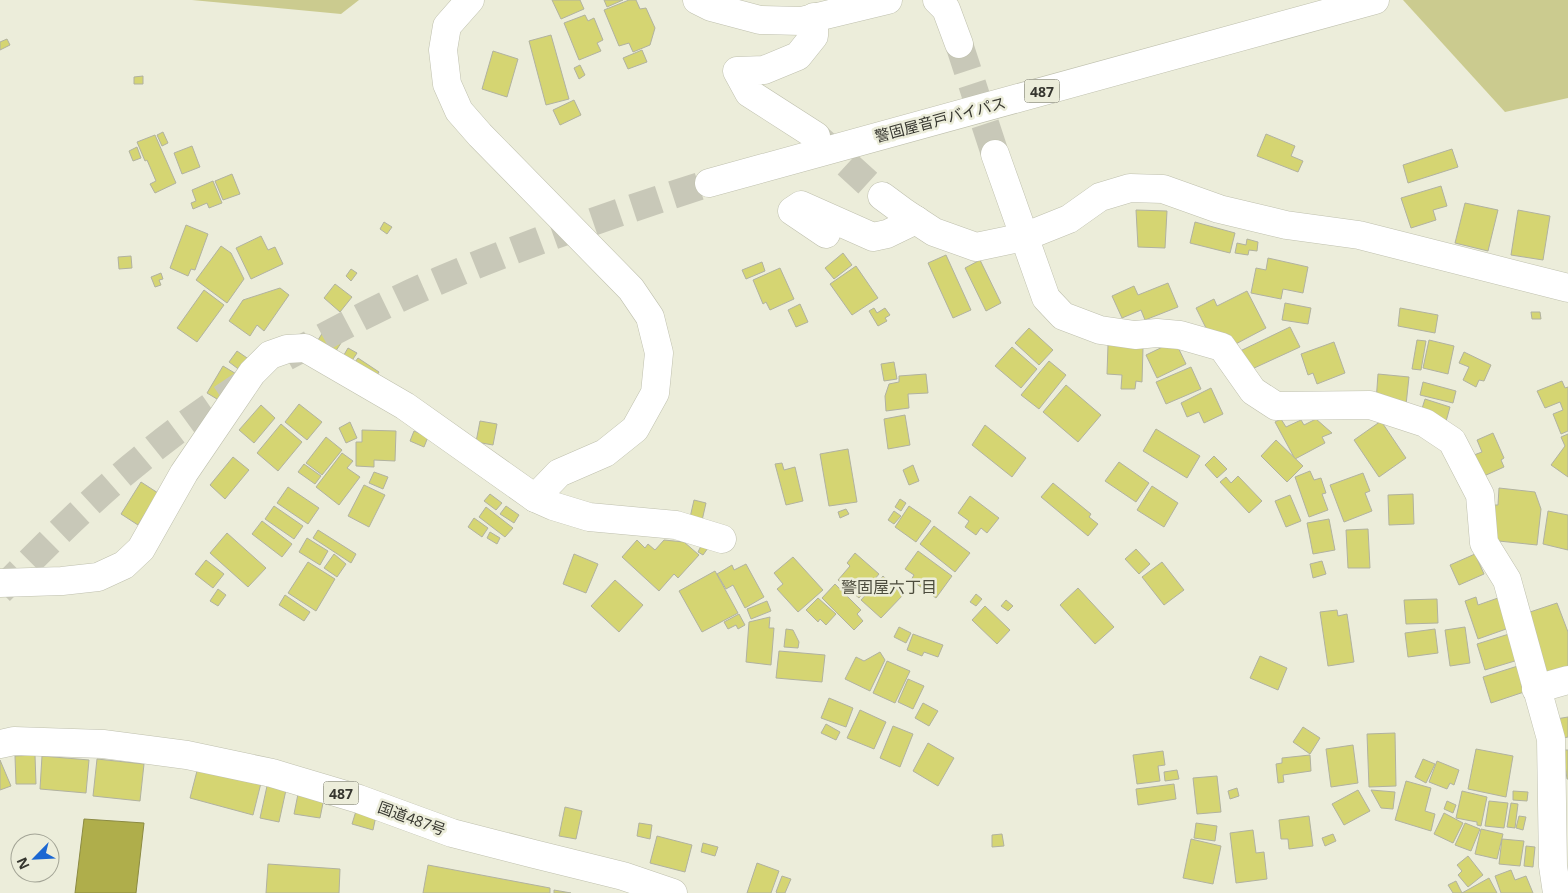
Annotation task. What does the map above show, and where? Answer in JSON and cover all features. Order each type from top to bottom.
[{"type":"main road","points":[[470,0],[447,26],[443,50],[447,84],[459,111],[480,136],[631,289],[650,317],[660,353],[655,393],[635,429],[605,453],[560,473],[535,498]]},
{"type":"main road","points":[[707,4],[744,0]]},
{"type":"main road","points":[[707,4],[760,20],[802,20],[888,0]]},
{"type":"main road","points":[[937,0],[946,10],[959,44]]},
{"type":"main road","name":"警固屋音戸バイパス","points":[[709,183],[1375,0]]},
{"type":"main road","points":[[814,17],[814,36],[798,56],[764,70],[737,71],[749,93],[816,136]]},
{"type":"main road","points":[[996,154],[1046,298],[1063,316],[1100,330],[1135,335],[1157,333],[1180,335],[1222,347],[1253,391],[1276,406],[1370,405],[1425,423],[1452,441],[1480,495],[1484,543],[1507,580],[1551,739],[1553,866],[1557,893]]},
{"type":"main road","points":[[882,196],[934,232],[976,248],[1024,237],[1069,219],[1100,197],[1130,188],[1163,189],[1229,212],[1286,225],[1359,235],[1568,288]]},
{"type":"main road","points":[[826,234],[792,212],[801,205],[873,237],[886,234],[916,220]]},
{"type":"main road","points":[[0,583],[62,581],[98,577],[124,565],[141,549],[184,473],[252,373],[270,355],[287,349],[305,348],[405,406],[535,498],[553,506],[589,517],[676,525],[722,539]]},
{"type":"main road","points":[[1536,689],[1568,680]]},
{"type":"main road","name":"国道487号","points":[[0,744],[14,741],[103,744],[188,755],[272,773],[358,799],[452,833],[623,876],[673,893]]},
{"type":"green space","points":[[192,0],[359,0],[341,14]]},
{"type":"green space","points":[[1403,0],[1568,0],[1568,98],[1505,112]]},
{"type":"shaded area","points":[[84,819],[144,823],[136,893],[75,893]]},
{"type":"building","points":[[552,0],[580,0],[584,9],[561,19]]},
{"type":"building","points":[[604,0],[623,0],[607,7]]},
{"type":"building","points":[[629,0],[636,0],[640,9],[646,8],[655,28],[650,45],[633,52],[629,43],[619,46],[604,10]]},
{"type":"building","points":[[585,15],[588,21],[594,18],[603,40],[597,43],[601,51],[579,60],[564,23]]},
{"type":"building","points":[[551,35],[569,99],[546,105],[529,41]]},
{"type":"building","points":[[7,39],[10,45],[0,50],[0,42]]},
{"type":"building","points":[[642,50],[647,62],[628,69],[623,58]]},
{"type":"building","points":[[493,51],[518,59],[507,97],[482,89]]},
{"type":"building","points":[[580,65],[585,75],[579,79],[574,68]]},
{"type":"building","points":[[143,76],[143,84],[134,84],[134,77]]},
{"type":"building","points":[[574,100],[581,115],[560,125],[553,110]]},
{"type":"building","points":[[163,132],[168,143],[162,146],[157,135]]},
{"type":"building","points":[[1266,134],[1295,146],[1291,156],[1303,161],[1298,172],[1257,156]]},
{"type":"building","points":[[155,135],[176,183],[155,193],[150,184],[156,181],[137,142]]},
{"type":"building","points":[[192,146],[200,167],[182,174],[174,153]]},
{"type":"building","points":[[137,147],[141,158],[133,161],[129,151]]},
{"type":"building","points":[[1452,149],[1458,167],[1408,183],[1403,165]]},
{"type":"building","points":[[232,174],[240,194],[223,200],[215,181]]},
{"type":"building","points":[[213,181],[222,203],[209,208],[207,203],[193,209],[191,203],[196,201],[192,190]]},
{"type":"building","points":[[1441,186],[1447,206],[1433,210],[1436,220],[1411,228],[1401,198]]},
{"type":"building","points":[[1465,203],[1498,210],[1488,251],[1455,243]]},
{"type":"building","points":[[1136,210],[1167,211],[1165,248],[1138,247]]},
{"type":"building","points":[[1518,210],[1550,216],[1543,260],[1511,255]]},
{"type":"building","points":[[384,222],[392,227],[387,234],[380,229]]},
{"type":"building","points":[[1195,222],[1235,233],[1230,253],[1190,243]]},
{"type":"building","points":[[186,225],[208,234],[195,270],[191,269],[188,276],[170,268]]},
{"type":"building","points":[[261,236],[268,250],[275,247],[283,264],[251,279],[236,248]]},
{"type":"building","points":[[1247,239],[1258,242],[1257,251],[1249,250],[1248,255],[1235,253],[1237,243],[1246,245]]},
{"type":"building","points":[[221,246],[231,253],[244,279],[227,303],[196,280]]},
{"type":"building","points":[[843,253],[852,265],[834,279],[825,268]]},
{"type":"building","points":[[946,255],[971,310],[953,318],[928,263]]},
{"type":"building","points":[[131,256],[132,268],[119,269],[118,257]]},
{"type":"building","points":[[1268,258],[1308,267],[1303,293],[1283,289],[1281,299],[1251,293],[1256,268],[1266,270]]},
{"type":"building","points":[[980,260],[1001,303],[986,311],[965,268]]},
{"type":"building","points":[[762,262],[765,271],[746,279],[742,270]]},
{"type":"building","points":[[856,266],[878,298],[852,315],[830,284]]},
{"type":"building","points":[[780,268],[794,299],[770,310],[766,302],[763,304],[753,280]]},
{"type":"building","points":[[351,269],[357,273],[351,281],[346,276]]},
{"type":"building","points":[[161,273],[163,279],[159,280],[161,285],[155,287],[151,277]]},
{"type":"building","points":[[1168,283],[1178,307],[1145,320],[1141,310],[1122,318],[1112,296],[1134,286],[1138,295]]},
{"type":"building","points":[[335,284],[352,297],[340,312],[324,298]]},
{"type":"building","points":[[280,288],[289,295],[264,331],[257,325],[250,336],[229,321],[243,300]]},
{"type":"building","points":[[204,290],[224,305],[197,342],[177,328]]},
{"type":"building","points":[[1247,291],[1266,328],[1230,347],[1213,342],[1196,308],[1214,299],[1217,306]]},
{"type":"building","points":[[1285,303],[1311,308],[1308,324],[1282,320]]},
{"type":"building","points":[[800,304],[808,322],[796,327],[788,310]]},
{"type":"building","points":[[874,308],[877,313],[885,308],[890,315],[885,318],[887,321],[878,326],[869,311]]},
{"type":"building","points":[[1400,308],[1438,315],[1435,333],[1398,326]]},
{"type":"building","points":[[1531,312],[1540,312],[1541,319],[1532,319]]},
{"type":"building","points":[[326,327],[336,334],[334,338],[341,343],[332,357],[315,345]]},
{"type":"building","points":[[1290,327],[1300,347],[1252,369],[1238,352]]},
{"type":"building","points":[[1029,328],[1053,350],[1039,365],[1015,343]]},
{"type":"building","points":[[1417,340],[1426,341],[1421,370],[1412,369]]},
{"type":"building","points":[[1429,340],[1454,346],[1448,374],[1423,368]]},
{"type":"building","points":[[1175,341],[1186,364],[1157,378],[1146,355]]},
{"type":"building","points":[[1334,342],[1345,373],[1317,384],[1313,373],[1308,375],[1301,354]]},
{"type":"building","points":[[1108,345],[1143,348],[1142,382],[1136,381],[1135,389],[1121,389],[1122,375],[1107,374]]},
{"type":"building","points":[[1012,347],[1037,369],[1021,388],[995,366]]},
{"type":"building","points":[[348,348],[357,353],[349,365],[341,360]]},
{"type":"building","points":[[237,351],[250,360],[241,371],[229,362]]},
{"type":"building","points":[[1464,352],[1491,365],[1484,381],[1479,380],[1476,387],[1463,380],[1469,367],[1459,363]]},
{"type":"building","points":[[358,358],[379,372],[374,380],[352,366]]},
{"type":"building","points":[[1049,361],[1066,375],[1039,409],[1021,395]]},
{"type":"building","points":[[894,362],[897,379],[884,381],[881,364]]},
{"type":"building","points":[[223,366],[238,375],[222,402],[207,393]]},
{"type":"building","points":[[1191,367],[1201,389],[1166,404],[1156,382]]},
{"type":"building","points":[[926,374],[928,393],[908,394],[909,408],[886,411],[885,396],[889,384],[899,382],[899,376]]},
{"type":"building","points":[[1378,374],[1409,377],[1406,405],[1376,402]]},
{"type":"building","points":[[1562,381],[1565,388],[1568,387],[1568,431],[1561,434],[1553,414],[1563,410],[1560,402],[1545,408],[1537,391]]},
{"type":"building","points":[[1423,382],[1456,391],[1453,403],[1420,395]]},
{"type":"building","points":[[1066,385],[1101,415],[1078,442],[1043,412]]},
{"type":"building","points":[[1211,388],[1223,414],[1204,423],[1199,412],[1187,417],[1181,403]]},
{"type":"building","points":[[1425,399],[1450,407],[1445,425],[1419,418]]},
{"type":"building","points":[[299,404],[322,422],[307,440],[285,422]]},
{"type":"building","points":[[261,405],[275,418],[254,443],[239,430]]},
{"type":"building","points":[[905,415],[910,445],[888,449],[884,419]]},
{"type":"building","points":[[1281,419],[1286,427],[1301,420],[1304,425],[1316,419],[1332,433],[1322,437],[1325,443],[1295,459],[1275,422]]},
{"type":"building","points":[[480,421],[497,424],[493,445],[476,442]]},
{"type":"building","points":[[1381,421],[1406,458],[1379,477],[1354,440]]},
{"type":"building","points":[[350,422],[357,438],[346,443],[339,428]]},
{"type":"building","points":[[281,424],[302,442],[278,471],[257,453]]},
{"type":"building","points":[[985,425],[1026,458],[1012,477],[972,445]]},
{"type":"building","points":[[1156,429],[1200,456],[1187,478],[1143,451]]},
{"type":"building","points":[[362,430],[396,431],[395,461],[374,460],[374,467],[356,466],[356,442],[362,442]]},
{"type":"building","points":[[414,431],[428,437],[424,447],[410,441]]},
{"type":"building","points":[[1493,433],[1504,458],[1501,460],[1504,467],[1484,476],[1474,455],[1482,452],[1477,440]]},
{"type":"building","points":[[1568,434],[1568,477],[1551,465],[1565,446],[1561,437]]},
{"type":"building","points":[[326,437],[342,450],[322,475],[306,463]]},
{"type":"building","points":[[1276,440],[1303,466],[1287,482],[1261,456]]},
{"type":"building","points":[[848,449],[857,502],[829,506],[820,454]]},
{"type":"building","points":[[342,453],[353,461],[347,468],[360,477],[339,505],[316,487]]},
{"type":"building","points":[[1214,456],[1227,469],[1217,478],[1205,465]]},
{"type":"building","points":[[233,457],[249,470],[225,499],[210,485]]},
{"type":"building","points":[[1119,462],[1149,483],[1136,502],[1105,481]]},
{"type":"building","points":[[782,463],[784,470],[795,467],[803,501],[786,505],[775,464]]},
{"type":"building","points":[[304,464],[321,476],[315,484],[298,472]]},
{"type":"building","points":[[913,465],[919,481],[909,485],[903,470]]},
{"type":"building","points":[[1310,471],[1314,480],[1321,478],[1326,493],[1322,494],[1328,510],[1309,517],[1295,477]]},
{"type":"building","points":[[374,472],[388,477],[383,489],[369,483]]},
{"type":"building","points":[[1363,473],[1370,491],[1365,493],[1372,511],[1344,522],[1330,485]]},
{"type":"building","points":[[1238,476],[1262,501],[1249,513],[1220,482],[1226,477],[1231,483]]},
{"type":"building","points":[[141,482],[158,493],[138,525],[121,514]]},
{"type":"building","points":[[1053,483],[1091,514],[1089,517],[1098,524],[1088,536],[1041,497]]},
{"type":"building","points":[[364,485],[385,495],[369,527],[348,516]]},
{"type":"building","points":[[1152,486],[1178,503],[1164,527],[1137,510]]},
{"type":"building","points":[[288,487],[319,508],[308,524],[277,503]]},
{"type":"building","points":[[1499,488],[1535,492],[1541,509],[1537,545],[1489,540],[1493,505],[1498,505]]},
{"type":"building","points":[[490,494],[502,503],[496,510],[484,501]]},
{"type":"building","points":[[1413,494],[1414,524],[1389,525],[1388,495]]},
{"type":"building","points":[[1290,495],[1301,521],[1286,527],[1275,501]]},
{"type":"building","points":[[970,496],[999,518],[987,533],[981,528],[976,535],[965,527],[969,521],[958,513]]},
{"type":"building","points":[[900,499],[906,503],[901,511],[895,507]]},
{"type":"building","points":[[694,500],[706,503],[701,525],[689,522]]},
{"type":"building","points":[[274,506],[303,526],[294,539],[265,519]]},
{"type":"building","points":[[506,506],[519,515],[514,523],[500,514]]},
{"type":"building","points":[[909,506],[931,521],[916,542],[895,527]]},
{"type":"building","points":[[486,507],[513,528],[505,537],[479,517]]},
{"type":"building","points":[[846,509],[849,514],[840,518],[838,512]]},
{"type":"building","points":[[894,511],[901,516],[894,524],[888,520]]},
{"type":"building","points":[[1548,511],[1568,515],[1568,550],[1543,544]]},
{"type":"building","points":[[474,518],[488,528],[482,537],[468,527]]},
{"type":"building","points":[[1329,519],[1335,550],[1313,554],[1307,523]]},
{"type":"building","points":[[262,521],[292,544],[282,557],[252,534]]},
{"type":"building","points":[[934,526],[970,553],[955,572],[920,544]]},
{"type":"building","points":[[1368,529],[1370,568],[1348,568],[1346,530]]},
{"type":"building","points":[[318,530],[356,554],[351,563],[313,538]]},
{"type":"building","points":[[490,532],[500,538],[497,544],[487,538]]},
{"type":"building","points":[[227,533],[266,568],[248,587],[210,553]]},
{"type":"building","points":[[307,538],[328,551],[320,565],[299,552]]},
{"type":"building","points":[[637,540],[645,548],[648,544],[655,550],[664,540],[684,542],[699,555],[678,578],[674,574],[659,591],[622,557]]},
{"type":"building","points":[[702,544],[708,548],[703,555],[698,552]]},
{"type":"building","points":[[1136,549],[1150,564],[1139,574],[1125,559]]},
{"type":"building","points":[[918,551],[952,576],[936,598],[911,580],[914,575],[905,569]]},
{"type":"building","points":[[855,553],[879,574],[859,598],[838,580],[850,566],[847,563]]},
{"type":"building","points":[[334,554],[346,564],[337,577],[324,568]]},
{"type":"building","points":[[574,554],[598,564],[586,593],[563,584]]},
{"type":"building","points":[[1475,554],[1484,574],[1459,585],[1450,565]]},
{"type":"building","points":[[793,557],[823,590],[798,612],[777,589],[783,584],[774,573]]},
{"type":"building","points":[[206,560],[224,574],[213,588],[195,574]]},
{"type":"building","points":[[1322,561],[1326,574],[1313,578],[1310,564]]},
{"type":"building","points":[[308,562],[335,579],[316,611],[288,593]]},
{"type":"building","points":[[1162,562],[1184,590],[1164,605],[1142,577]]},
{"type":"building","points":[[746,564],[764,597],[745,608],[733,585],[726,589],[717,574],[732,565],[734,570]]},
{"type":"building","points":[[715,571],[738,613],[702,632],[679,591]]},
{"type":"building","points":[[883,576],[903,595],[881,618],[861,600]]},
{"type":"building","points":[[615,580],[643,605],[619,632],[591,606]]},
{"type":"building","points":[[835,584],[861,610],[857,614],[863,621],[854,630],[822,598]]},
{"type":"building","points":[[1078,588],[1114,627],[1095,644],[1060,605]]},
{"type":"building","points":[[218,589],[226,595],[218,606],[210,601]]},
{"type":"building","points":[[976,594],[982,599],[976,606],[970,602]]},
{"type":"building","points":[[285,595],[310,612],[304,621],[279,605]]},
{"type":"building","points":[[1476,597],[1478,605],[1498,598],[1509,628],[1478,639],[1465,601]]},
{"type":"building","points":[[818,598],[836,614],[826,625],[820,619],[818,622],[806,610]]},
{"type":"building","points":[[1437,599],[1438,623],[1406,624],[1404,600]]},
{"type":"building","points":[[1006,600],[1013,606],[1008,611],[1001,606]]},
{"type":"building","points":[[767,601],[771,611],[751,619],[747,609]]},
{"type":"building","points":[[1557,603],[1568,632],[1568,672],[1544,681],[1521,615]]},
{"type":"building","points":[[985,606],[1010,630],[997,644],[972,620]]},
{"type":"building","points":[[1337,610],[1338,616],[1347,614],[1354,662],[1328,666],[1320,612]]},
{"type":"building","points":[[739,614],[745,625],[738,629],[736,625],[728,629],[724,622]]},
{"type":"building","points":[[770,617],[769,628],[774,628],[771,665],[746,662],[749,622]]},
{"type":"building","points":[[899,627],[911,633],[906,643],[894,637]]},
{"type":"building","points":[[1465,627],[1470,663],[1450,666],[1445,630]]},
{"type":"building","points":[[786,629],[793,630],[799,642],[798,648],[784,647]]},
{"type":"building","points":[[1435,629],[1438,653],[1408,657],[1405,633]]},
{"type":"building","points":[[913,634],[943,645],[938,657],[924,652],[922,656],[907,650]]},
{"type":"building","points":[[1509,634],[1518,660],[1485,670],[1477,644]]},
{"type":"building","points":[[779,651],[825,655],[822,682],[776,678]]},
{"type":"building","points":[[880,652],[885,660],[870,691],[845,679],[856,657],[864,661]]},
{"type":"building","points":[[1260,656],[1287,668],[1278,690],[1250,678]]},
{"type":"building","points":[[887,661],[910,671],[895,703],[873,693]]},
{"type":"building","points":[[1521,665],[1526,682],[1521,684],[1524,692],[1491,703],[1483,677]]},
{"type":"building","points":[[908,679],[924,686],[913,709],[898,702]]},
{"type":"building","points":[[829,698],[853,708],[846,727],[821,718]]},
{"type":"building","points":[[923,703],[938,711],[929,726],[915,718]]},
{"type":"building","points":[[860,710],[886,722],[874,749],[847,738]]},
{"type":"building","points":[[1568,717],[1568,737],[1559,739],[1556,719]]},
{"type":"building","points":[[826,724],[840,732],[836,740],[821,733]]},
{"type":"building","points":[[893,726],[913,734],[900,767],[880,758]]},
{"type":"building","points":[[1303,727],[1320,738],[1310,754],[1293,742]]},
{"type":"building","points":[[1395,733],[1396,786],[1369,787],[1367,734]]},
{"type":"building","points":[[928,743],[954,758],[938,786],[913,771]]},
{"type":"building","points":[[1353,745],[1358,783],[1331,787],[1326,749]]},
{"type":"building","points":[[1476,749],[1513,756],[1506,797],[1468,789]]},
{"type":"building","points":[[1563,750],[1568,750],[1568,779],[1567,779]]},
{"type":"building","points":[[1163,751],[1165,765],[1158,766],[1160,781],[1137,784],[1133,755]]},
{"type":"building","points":[[35,755],[36,784],[16,784],[15,756]]},
{"type":"building","points":[[1310,755],[1311,771],[1283,775],[1284,782],[1278,783],[1276,764],[1282,763],[1282,758]]},
{"type":"building","points":[[42,756],[89,760],[86,793],[40,789]]},
{"type":"building","points":[[97,759],[144,764],[140,801],[93,796]]},
{"type":"building","points":[[1423,759],[1435,764],[1426,783],[1415,777]]},
{"type":"building","points":[[0,760],[11,786],[0,790]]},
{"type":"building","points":[[1437,761],[1459,770],[1454,785],[1450,783],[1447,789],[1429,782]]},
{"type":"building","points":[[198,767],[261,783],[253,815],[190,798]]},
{"type":"building","points":[[1177,770],[1179,779],[1165,781],[1164,772]]},
{"type":"building","points":[[1217,776],[1221,812],[1197,814],[1193,778]]},
{"type":"building","points":[[1406,781],[1431,788],[1425,811],[1435,814],[1431,831],[1395,820]]},
{"type":"building","points":[[1174,784],[1176,799],[1138,805],[1136,789]]},
{"type":"building","points":[[267,786],[286,790],[279,822],[260,818]]},
{"type":"building","points":[[1237,788],[1239,796],[1230,799],[1228,791]]},
{"type":"building","points":[[1358,790],[1370,811],[1344,825],[1332,804]]},
{"type":"building","points":[[1371,790],[1395,792],[1393,809],[1381,808]]},
{"type":"building","points":[[1462,791],[1487,797],[1481,826],[1477,825],[1477,822],[1456,818]]},
{"type":"building","points":[[1513,791],[1528,792],[1527,801],[1513,800]]},
{"type":"building","points":[[298,794],[324,798],[320,818],[294,814]]},
{"type":"building","points":[[1447,801],[1456,805],[1453,813],[1444,809]]},
{"type":"building","points":[[1489,801],[1508,803],[1504,828],[1485,826]]},
{"type":"building","points":[[1511,803],[1518,804],[1515,828],[1507,827]]},
{"type":"building","points":[[565,807],[582,811],[576,839],[559,836]]},
{"type":"building","points":[[356,811],[376,816],[373,830],[352,824]]},
{"type":"building","points":[[1444,813],[1463,823],[1453,843],[1434,834]]},
{"type":"building","points":[[1309,816],[1313,846],[1289,849],[1288,839],[1281,839],[1279,820]]},
{"type":"building","points":[[1519,816],[1526,817],[1523,830],[1516,828]]},
{"type":"building","points":[[639,823],[652,825],[650,839],[637,836]]},
{"type":"building","points":[[1196,823],[1217,826],[1215,841],[1194,838]]},
{"type":"building","points":[[1465,823],[1480,829],[1471,851],[1455,845]]},
{"type":"building","points":[[1481,829],[1503,834],[1497,859],[1475,854]]},
{"type":"building","points":[[1253,830],[1256,853],[1264,852],[1267,879],[1236,883],[1230,833]]},
{"type":"building","points":[[1002,834],[1004,846],[992,847],[992,835]]},
{"type":"building","points":[[1333,834],[1336,841],[1325,846],[1322,838]]},
{"type":"building","points":[[657,836],[692,845],[685,872],[650,863]]},
{"type":"building","points":[[1191,839],[1221,846],[1213,884],[1183,878]]},
{"type":"building","points":[[1502,839],[1524,841],[1520,866],[1499,864]]},
{"type":"building","points":[[703,843],[718,847],[715,856],[701,852]]},
{"type":"building","points":[[1526,846],[1535,847],[1533,867],[1524,866]]},
{"type":"building","points":[[1468,856],[1483,875],[1468,887],[1458,875],[1462,871],[1457,865]]},
{"type":"building","points":[[757,863],[779,871],[771,893],[747,893]]},
{"type":"building","points":[[268,864],[340,869],[339,893],[266,893]]},
{"type":"building","points":[[428,865],[550,888],[550,893],[423,893]]},
{"type":"building","points":[[1511,870],[1515,880],[1526,876],[1533,893],[1501,893],[1495,876]]},
{"type":"building","points":[[782,876],[791,879],[785,893],[777,893],[776,892]]},
{"type":"building","points":[[1489,878],[1497,893],[1462,893]]},
{"type":"building","points":[[1456,881],[1462,893],[1453,893],[1448,885]]},
{"type":"building","points":[[554,890],[571,893],[554,893]]},
{"type":"tunnel","points":[[959,44],[995,154]]},
{"type":"tunnel","points":[[816,136],[882,196]]},
{"type":"tunnel","points":[[286,357],[419,289],[471,267],[572,229],[709,183]]},
{"type":"tunnel","points":[[0,591],[121,475],[178,430],[245,383]]},
{"type":"district","name":"警固屋六丁目","points":[[889,587]]}]
